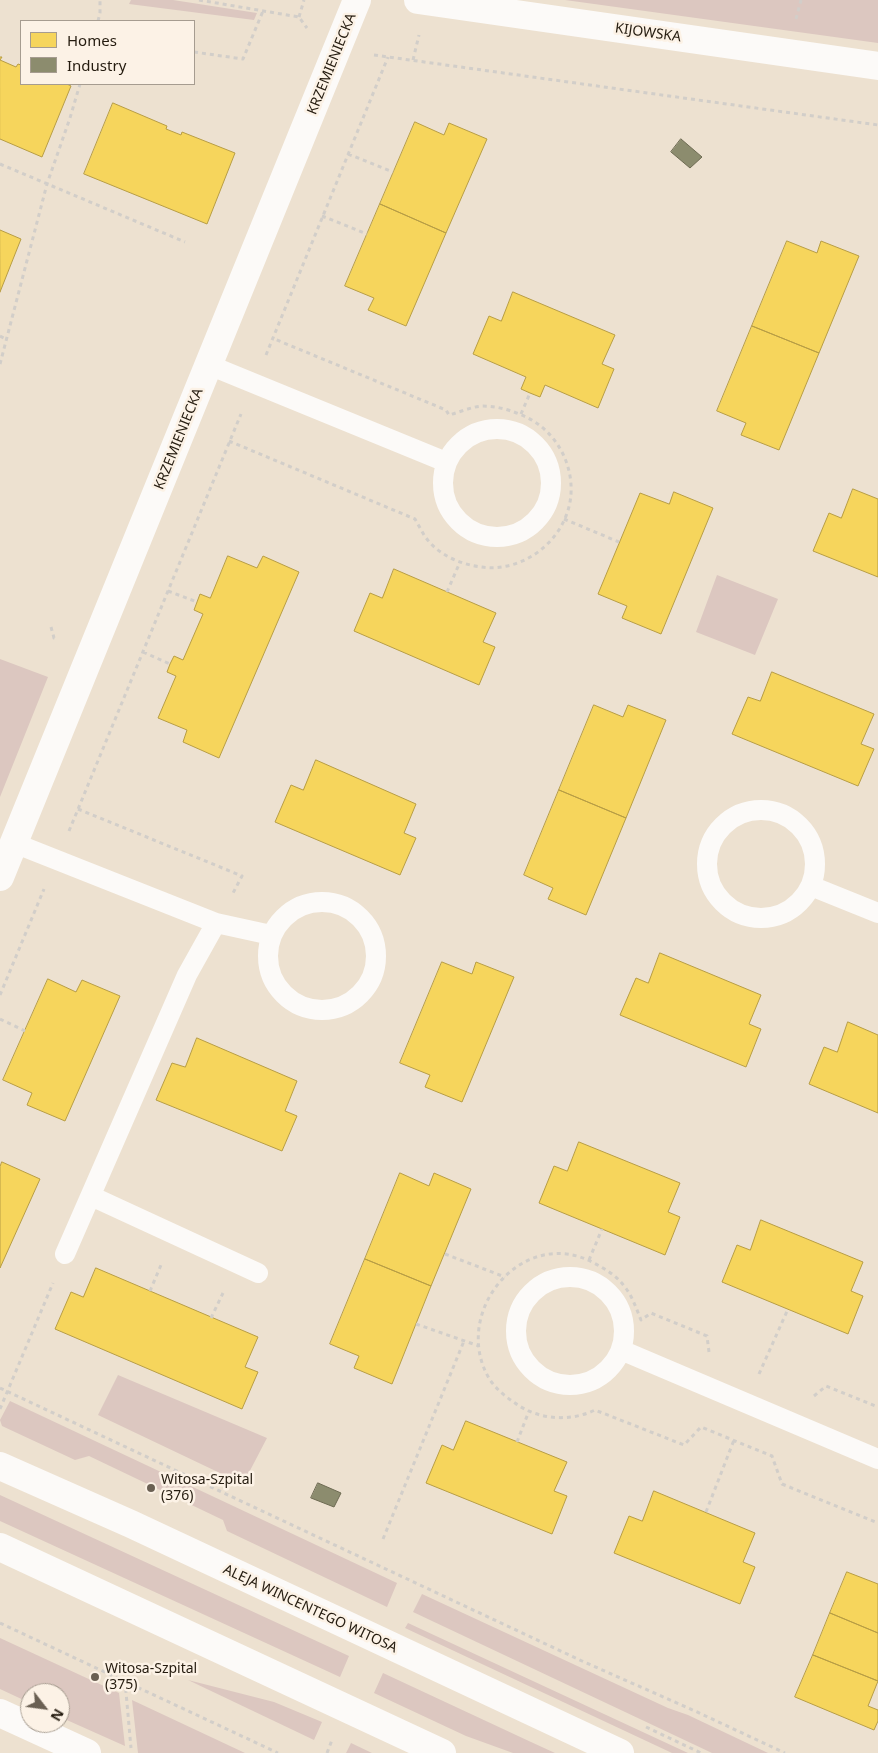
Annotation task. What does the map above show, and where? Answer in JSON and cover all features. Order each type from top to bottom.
[{"type":"street","name":"KRZEMIENIECKA","points":[[0,877],[358,0]]},
{"type":"street","name":"KIJOWSKA","points":[[418,0],[878,66]]},
{"type":"street","name":"ALEJA WINCENTEGO WITOSA","points":[[0,1466],[131,1524],[620,1753]]},
{"type":"street","points":[[0,1547],[442,1753]]},
{"type":"street","points":[[0,1714],[87,1753]]},
{"type":"lane","points":[[209,366],[446,462]]},
{"type":"lane","points":[[486,428],[505,428],[536,443],[550,467],[552,491],[544,512],[537,522],[526,530],[495,538],[467,529],[450,511],[447,502],[442,484],[446,462],[466,437],[486,428]]},
{"type":"lane","points":[[768,809],[799,824],[814,848],[815,872],[810,886],[800,902],[789,911],[758,919],[730,910],[713,892],[705,866],[710,843],[729,818],[749,810],[768,809]]},
{"type":"lane","points":[[14,843],[216,923],[271,935]]},
{"type":"lane","points":[[810,886],[878,913]]},
{"type":"lane","points":[[310,902],[329,902],[360,916],[374,941],[376,965],[368,985],[361,995],[350,1004],[319,1012],[291,1002],[274,985],[266,958],[271,935],[290,911],[310,902]]},
{"type":"lane","points":[[65,1254],[187,975],[216,923]]},
{"type":"lane","points":[[90,1196],[258,1273]]},
{"type":"lane","points":[[578,1276],[608,1290],[623,1316],[624,1339],[621,1350],[617,1360],[609,1370],[598,1378],[568,1386],[540,1377],[523,1359],[515,1332],[519,1310],[539,1285],[558,1277],[578,1276]]},
{"type":"lane","points":[[621,1350],[878,1459]]},
{"type":"path","points":[[98,20],[100,0]]},
{"type":"path","points":[[199,0],[298,16],[307,28],[313,44],[338,50],[878,125]]},
{"type":"path","points":[[298,16],[304,0]]},
{"type":"path","points":[[195,52],[243,59],[263,11]]},
{"type":"path","points":[[0,995],[388,57]]},
{"type":"path","points":[[0,364],[46,184],[80,85]]},
{"type":"path","points":[[348,154],[393,172]]},
{"type":"path","points":[[0,164],[185,242]]},
{"type":"path","points":[[322,216],[367,234]]},
{"type":"path","points":[[0,336],[6,339]]},
{"type":"path","points":[[229,441],[415,518],[424,536],[439,551],[460,562],[476,566],[493,569],[516,564],[529,558],[545,547],[556,534],[564,519],[571,493],[570,478],[564,456],[557,442],[545,429],[529,418],[502,408],[484,406],[450,415],[446,410],[272,338]]},
{"type":"path","points":[[521,414],[530,393]]},
{"type":"path","points":[[564,519],[619,542]]},
{"type":"path","points":[[447,592],[460,562]]},
{"type":"path","points":[[168,591],[197,602]]},
{"type":"path","points":[[51,627],[54,638]]},
{"type":"path","points":[[143,652],[170,664]]},
{"type":"path","points":[[78,809],[242,876],[216,923]]},
{"type":"path","points":[[0,1019],[25,1030]]},
{"type":"path","points":[[589,1260],[602,1229]]},
{"type":"path","points":[[709,1355],[706,1336],[651,1313],[641,1320],[625,1287],[610,1272],[579,1255],[565,1253],[540,1256],[521,1264],[505,1277],[492,1292],[483,1310],[478,1333],[478,1346],[483,1364],[491,1381],[509,1399],[530,1411],[547,1417],[560,1418],[583,1416],[595,1410],[684,1445],[701,1427],[772,1456],[782,1484],[878,1523]]},
{"type":"path","points":[[0,1409],[65,1254]]},
{"type":"path","points":[[445,1254],[505,1277]]},
{"type":"path","points":[[759,1375],[788,1309]]},
{"type":"path","points":[[416,1324],[478,1346]]},
{"type":"path","points":[[383,1539],[464,1341]]},
{"type":"path","points":[[812,1397],[826,1386],[878,1407]]},
{"type":"path","points":[[0,1388],[582,1661],[785,1753]]},
{"type":"path","points":[[517,1442],[530,1411]]},
{"type":"path","points":[[706,1512],[734,1440]]},
{"type":"path","points":[[0,1623],[278,1753]]},
{"type":"path","points":[[125,1681],[131,1748]]},
{"type":"shaded area","points":[[131,0],[173,0],[257,13],[254,20],[129,4]]},
{"type":"shaded area","points":[[565,0],[878,0],[878,43]]},
{"type":"shaded area","points":[[717,575],[778,599],[755,655],[696,632]]},
{"type":"shaded area","points":[[0,659],[48,677],[0,797]]},
{"type":"shaded area","points":[[118,1375],[267,1438],[243,1484],[98,1415]]},
{"type":"shaded area","points":[[10,1401],[397,1583],[387,1607],[227,1531],[223,1520],[89,1456],[75,1460],[2,1426],[0,1420]]},
{"type":"shaded area","points":[[0,1495],[349,1656],[340,1677],[0,1521]]},
{"type":"shaded area","points":[[422,1594],[768,1753],[712,1753],[413,1612]]},
{"type":"shaded area","points":[[408,1623],[688,1753],[672,1753],[405,1628]]},
{"type":"shaded area","points":[[0,1638],[119,1693],[125,1746],[70,1721],[70,1683],[20,1683],[20,1698],[0,1689]]},
{"type":"shaded area","points":[[383,1673],[555,1753],[513,1753],[466,1736],[374,1693]]},
{"type":"shaded area","points":[[188,1680],[274,1702],[322,1722],[314,1740]]},
{"type":"shaded area","points":[[132,1700],[245,1753],[138,1753]]},
{"type":"shaded area","points":[[351,1743],[372,1753],[346,1753]]},
{"type":"building: Homes","points":[[0,60],[16,67],[18,64],[20,65],[20,85],[71,86],[42,157],[0,139]]},
{"type":"building: Homes","points":[[113,103],[167,126],[166,129],[181,135],[182,132],[235,153],[207,224],[84,174]]},
{"type":"building: Homes","points":[[415,122],[444,135],[449,123],[487,139],[446,233],[380,204]]},
{"type":"building: Homes","points":[[380,204],[446,233],[406,326],[368,310],[374,298],[345,286]]},
{"type":"building: Homes","points":[[0,230],[21,239],[0,292]]},
{"type":"building: Homes","points":[[787,241],[817,253],[821,241],[859,256],[819,353],[752,326]]},
{"type":"building: Homes","points":[[513,292],[615,335],[602,364],[614,369],[598,408],[545,385],[540,397],[530,393],[521,389],[526,377],[473,354],[489,316],[501,321]]},
{"type":"building: Homes","points":[[752,326],[819,353],[779,450],[741,435],[746,423],[717,411]]},
{"type":"building: Homes","points":[[853,489],[878,499],[878,577],[813,551],[829,513],[841,518]]},
{"type":"building: Homes","points":[[674,492],[713,508],[661,634],[622,618],[627,606],[598,594],[640,493],[669,504]]},
{"type":"building: Homes","points":[[228,556],[257,568],[263,556],[299,572],[219,758],[183,742],[187,730],[158,718],[176,676],[167,672],[170,664],[174,656],[183,660],[203,614],[194,610],[200,594],[210,598]]},
{"type":"building: Homes","points":[[394,569],[496,613],[483,642],[495,647],[479,685],[354,631],[370,593],[382,598]]},
{"type":"building: Homes","points":[[772,672],[874,714],[861,744],[874,749],[858,786],[732,734],[748,697],[760,701]]},
{"type":"building: Homes","points":[[594,705],[623,717],[628,705],[666,720],[626,818],[559,790]]},
{"type":"building: Homes","points":[[316,760],[416,804],[404,833],[416,838],[400,875],[275,822],[291,785],[303,790]]},
{"type":"building: Homes","points":[[559,790],[626,818],[586,915],[548,899],[553,888],[524,875]]},
{"type":"building: Homes","points":[[660,953],[761,995],[749,1024],[761,1029],[746,1067],[620,1015],[636,978],[648,983]]},
{"type":"building: Homes","points":[[442,962],[472,974],[476,962],[514,977],[462,1102],[425,1087],[430,1075],[400,1063]]},
{"type":"building: Homes","points":[[48,979],[76,992],[82,980],[120,996],[65,1121],[27,1105],[32,1093],[3,1080]]},
{"type":"building: Homes","points":[[848,1022],[878,1035],[878,1113],[809,1084],[824,1047],[837,1052]]},
{"type":"building: Homes","points":[[197,1038],[297,1081],[285,1111],[297,1116],[282,1151],[156,1100],[172,1063],[185,1067]]},
{"type":"building: Homes","points":[[579,1142],[680,1183],[668,1212],[680,1217],[665,1255],[539,1203],[554,1166],[567,1171]]},
{"type":"building: Homes","points":[[2,1162],[40,1179],[0,1268],[0,1167]]},
{"type":"building: Homes","points":[[400,1173],[429,1186],[434,1173],[471,1189],[431,1286],[365,1259]]},
{"type":"building: Homes","points":[[761,1220],[863,1262],[851,1291],[863,1296],[848,1334],[722,1282],[737,1245],[750,1250]]},
{"type":"building: Homes","points":[[365,1259],[431,1286],[392,1384],[354,1368],[359,1356],[330,1344]]},
{"type":"building: Homes","points":[[96,1268],[258,1337],[245,1367],[258,1372],[242,1409],[55,1329],[71,1292],[83,1297]]},
{"type":"building: Homes","points":[[466,1421],[567,1462],[554,1491],[567,1496],[552,1534],[426,1483],[442,1445],[453,1450]]},
{"type":"building: Homes","points":[[654,1491],[755,1533],[743,1562],[755,1567],[740,1604],[614,1553],[629,1516],[642,1521]]},
{"type":"building: Homes","points":[[847,1572],[878,1584],[878,1633],[830,1613]]},
{"type":"building: Homes","points":[[830,1613],[878,1633],[878,1681],[813,1655]]},
{"type":"building: Homes","points":[[813,1655],[878,1681],[868,1706],[878,1710],[878,1721],[874,1730],[795,1697]]},
{"type":"building: Industry","points":[[681,139],[702,157],[690,168],[671,152]]},
{"type":"building: Industry","points":[[318,1483],[341,1493],[334,1507],[311,1498]]},
{"type":"place","name":"Witosa-Szpital (376)","points":[[151,1488]]},
{"type":"place","name":"Witosa-Szpital (375)","points":[[95,1677]]}]
